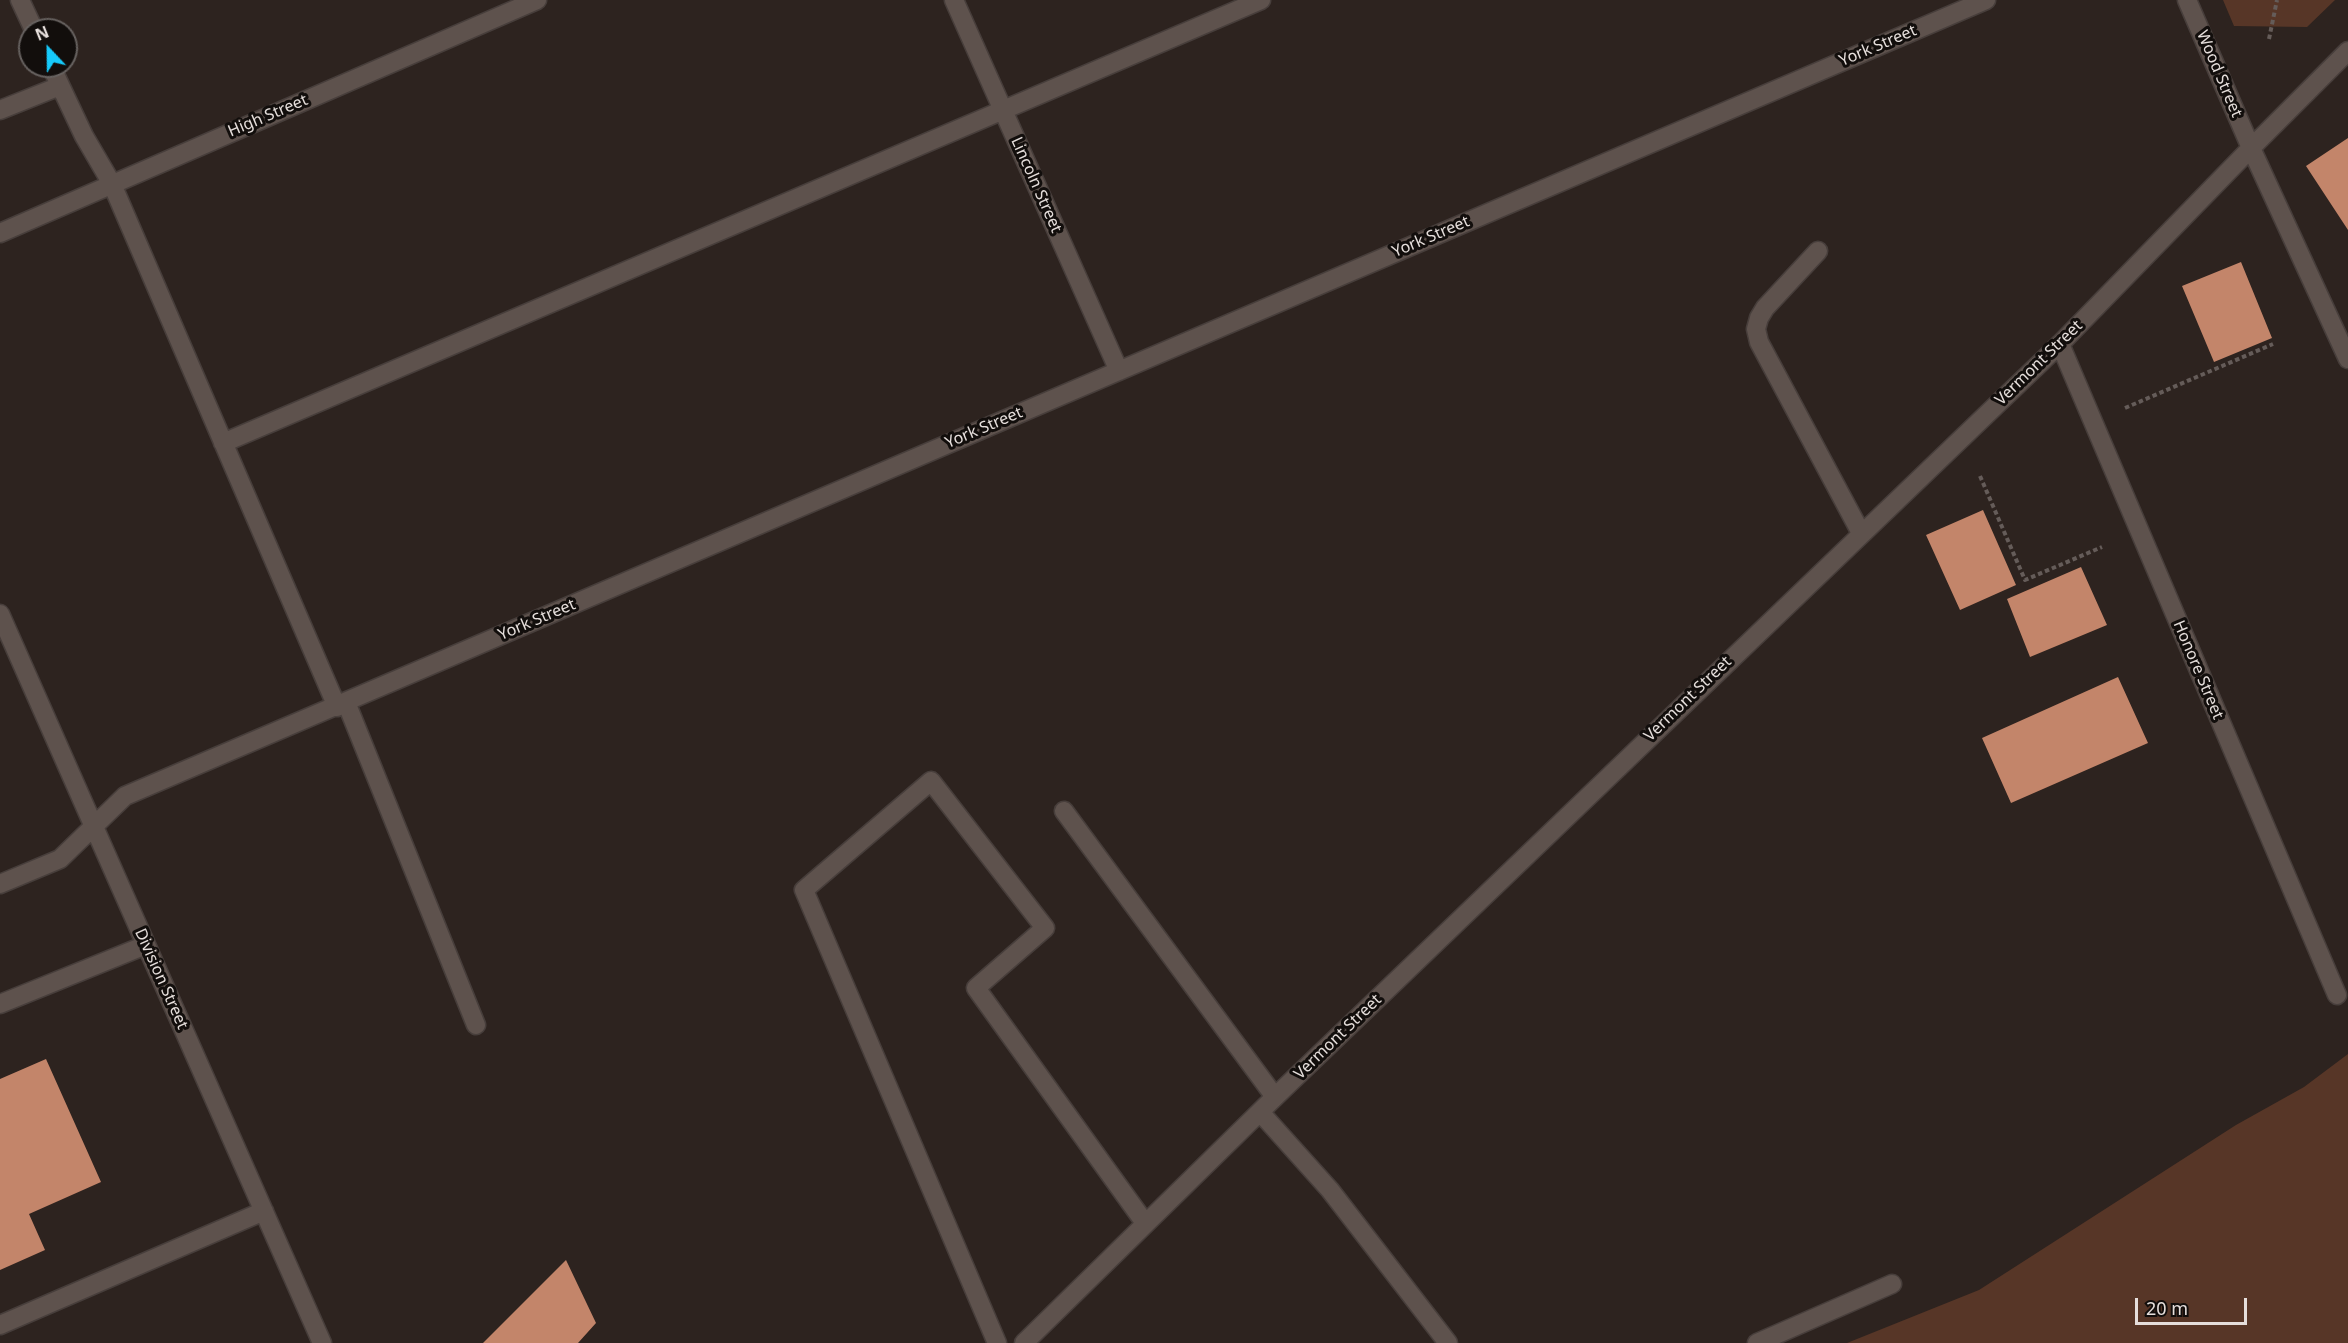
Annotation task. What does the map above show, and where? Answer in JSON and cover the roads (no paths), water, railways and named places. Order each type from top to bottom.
[{"type":"street","points":[[20,0],[28,18]]},
{"type":"street","name":"High Street","points":[[0,232],[537,0]]},
{"type":"street","name":"Lincoln Street","points":[[954,0],[1119,371]]},
{"type":"street","points":[[223,442],[1261,0]]},
{"type":"street","name":"York Street","points":[[0,885],[60,859],[124,796],[1986,0]]},
{"type":"street","name":"Wood Street","points":[[2187,0],[2251,148],[2348,359]]},
{"type":"street","name":"Vermont Street","points":[[1024,1343],[1275,1097],[2060,344],[2348,51]]},
{"type":"street","points":[[56,78],[84,136],[112,184],[223,442],[341,704],[476,1025]]},
{"type":"street","points":[[0,110],[60,86]]},
{"type":"street","points":[[1818,251],[1765,308],[1756,329],[1759,342],[1861,533]]},
{"type":"street","name":"Honore Street","points":[[2060,344],[2337,995]]},
{"type":"street","name":"Division Street","points":[[0,614],[322,1343]]},
{"type":"street","points":[[997,1343],[804,890],[931,781],[1044,928],[976,988],[1145,1223]]},
{"type":"street","points":[[1064,811],[1275,1097]]},
{"type":"street","points":[[0,1004],[146,945]]},
{"type":"street","points":[[1260,1112],[1330,1190],[1448,1343]]},
{"type":"street","points":[[0,1324],[264,1211]]},
{"type":"street","points":[[1757,1343],[1892,1284]]}]
